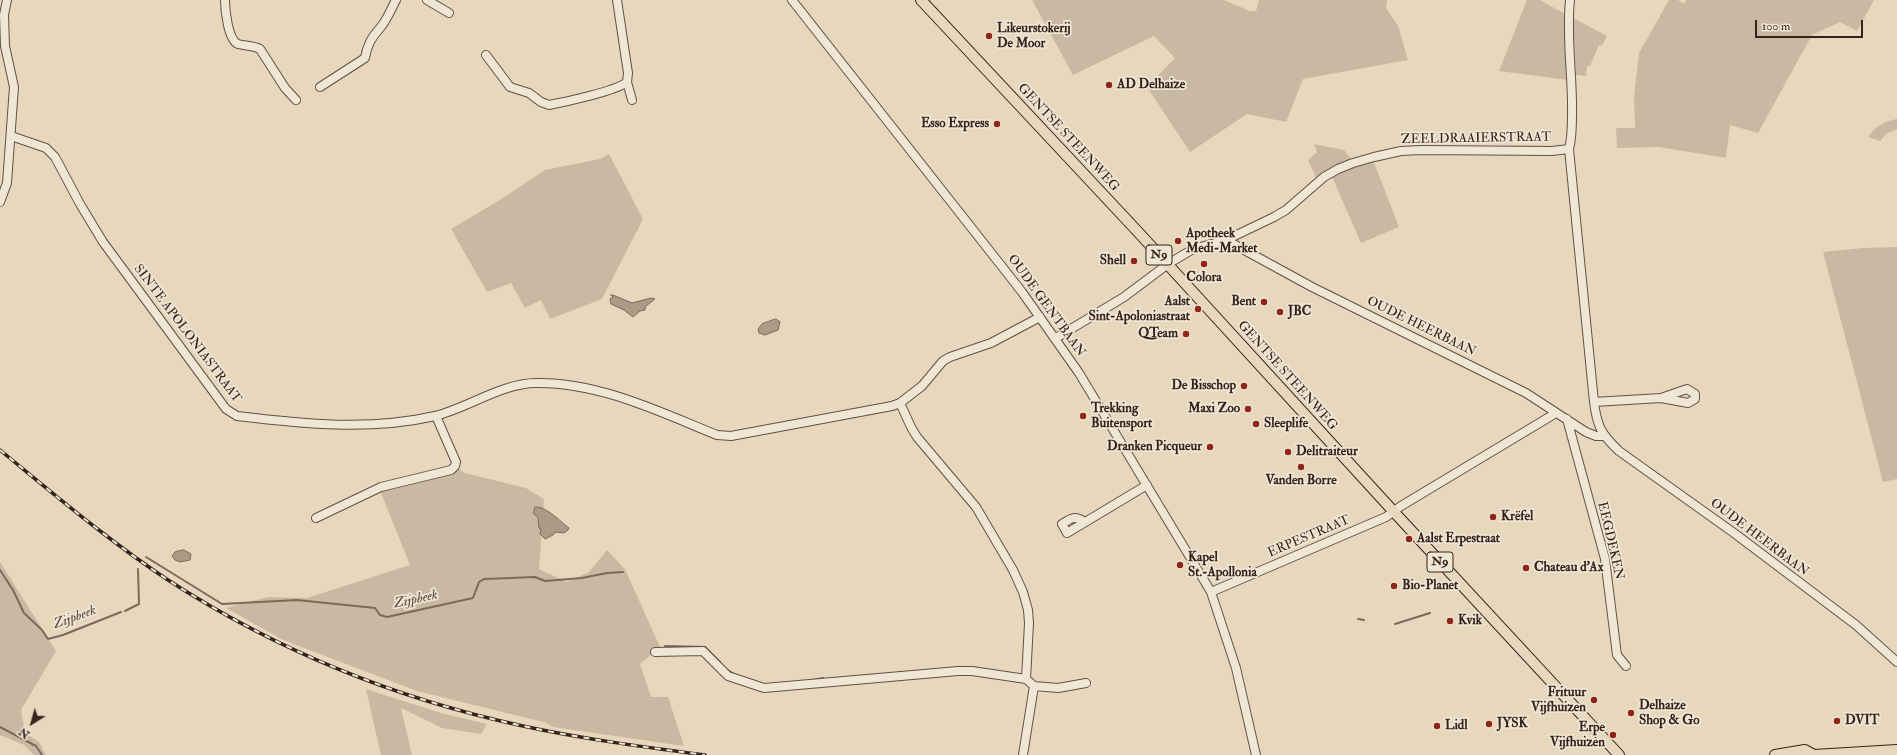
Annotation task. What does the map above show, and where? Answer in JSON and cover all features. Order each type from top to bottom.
[{"type":"main road","name":"GENTSE STEENWEG","points":[[921,0],[1168,264],[1394,512],[1620,754]]},
{"type":"main road","points":[[1775,755],[1805,750],[1814,755],[1897,750]]},
{"type":"street","points":[[0,202],[5,192],[11,136],[14,86],[5,46],[4,15],[7,0]]},
{"type":"street","points":[[225,0],[228,24],[232,38],[237,43],[260,49],[285,88],[296,100]]},
{"type":"street","points":[[320,87],[365,58],[367,47],[396,0]]},
{"type":"street","points":[[427,0],[449,13]]},
{"type":"street","points":[[617,0],[628,73],[627,82],[632,100]]},
{"type":"street","name":"OUDE GENTBAAN","points":[[792,0],[1056,338],[1147,485],[1211,592],[1238,676],[1256,755]]},
{"type":"street","name":"ZEELDRAAIERSTRAAT","points":[[1168,264],[1193,249],[1226,240],[1274,217],[1286,210],[1324,178],[1353,163],[1401,152],[1426,150],[1552,151],[1569,149],[1571,141],[1572,106],[1569,23],[1570,0]]},
{"type":"street","points":[[486,55],[510,87],[529,93],[546,105],[583,97],[620,86],[627,82]]},
{"type":"street","name":"SINTE APOLONIASTRAAT","points":[[11,136],[46,148],[56,156],[80,204],[103,242],[226,409],[232,414],[269,420],[327,426],[396,423],[436,416],[516,386],[536,383],[568,385],[613,395],[724,436],[892,406],[900,403],[928,380],[939,365],[946,359],[991,343],[1040,317]]},
{"type":"street","name":"OUDE HEERBAAN","points":[[1569,149],[1596,421],[1604,436],[1619,451],[1856,625],[1897,662]]},
{"type":"street","name":"OUDE HEERBAAN","points":[[1226,240],[1312,287],[1531,396],[1586,432],[1596,436],[1604,436]]},
{"type":"street","points":[[1056,338],[1124,297],[1168,264]]},
{"type":"street","points":[[1594,402],[1661,398]]},
{"type":"street","points":[[900,403],[917,438],[976,507],[1013,570],[1023,592],[1028,610],[1029,623],[1026,679]]},
{"type":"street","name":"ERPESTRAAT","points":[[1211,592],[1358,530],[1394,512],[1556,413]]},
{"type":"street","points":[[316,518],[381,487],[451,470],[456,466],[456,462],[436,416]]},
{"type":"street","name":"EEGDEKEN","points":[[1567,420],[1605,559],[1617,654],[1626,666]]},
{"type":"street","points":[[1085,522],[1147,485]]},
{"type":"street","points":[[659,652],[703,651],[728,676],[764,688],[942,672],[972,671],[1026,679],[1034,686],[1058,688],[1086,683]]},
{"type":"street","points":[[1023,755],[1034,686]]},
{"type":"shaded area","points":[[1032,0],[1224,0],[1250,11],[1256,11],[1259,0],[1387,0],[1386,8],[1398,26],[1408,60],[1303,79],[1286,122],[1247,114],[1190,152],[1147,87],[1175,58],[1154,36],[1073,75]]},
{"type":"shaded area","points":[[1527,0],[1540,0],[1565,14],[1568,80],[1499,71]]},
{"type":"shaded area","points":[[1669,0],[1678,0],[1684,4],[1686,0],[1874,0],[1857,31],[1840,22],[1812,35],[1758,133],[1730,125],[1726,158],[1659,147],[1617,148],[1616,128],[1635,128],[1634,97],[1639,53]]},
{"type":"shaded area","points":[[1573,18],[1607,36],[1602,46],[1599,45],[1590,66],[1587,66],[1586,76],[1576,75]]},
{"type":"shaded area","points":[[1897,119],[1897,129],[1886,134],[1880,141],[1868,137],[1881,125],[1888,121]]},
{"type":"shaded area","points":[[1314,144],[1344,150],[1352,160],[1317,180],[1308,160],[1317,152]]},
{"type":"shaded area","points":[[609,154],[643,219],[602,299],[550,319],[541,300],[525,308],[511,283],[487,292],[451,229],[498,201],[545,170],[600,159]]},
{"type":"shaded area","points":[[1373,160],[1399,227],[1361,243],[1332,177],[1357,165]]},
{"type":"shaded area","points":[[1897,247],[1897,479],[1883,482],[1823,252],[1863,248]]},
{"type":"shaded area","points":[[611,295],[632,303],[651,298],[655,299],[646,306],[645,310],[640,311],[633,317],[624,310],[611,304],[610,299],[613,297]]},
{"type":"shaded area","points":[[776,319],[780,322],[778,330],[765,335],[759,333],[758,329],[762,324]]},
{"type":"shaded area","points":[[455,466],[465,473],[526,488],[544,499],[539,569],[567,582],[589,572],[607,550],[625,569],[660,647],[640,664],[651,697],[668,697],[684,746],[553,727],[547,723],[417,691],[283,640],[226,608],[268,597],[307,598],[410,565],[379,488]]},
{"type":"shaded area","points":[[535,507],[539,507],[553,514],[569,528],[568,530],[564,533],[556,532],[545,539],[540,534],[541,529],[539,528],[538,517],[534,514]]},
{"type":"shaded area","points":[[184,550],[191,554],[190,560],[180,562],[175,560],[172,556],[175,552]]},
{"type":"shaded area","points":[[0,562],[56,651],[21,710],[25,733],[39,742],[46,755],[34,755],[24,745],[0,735]]},
{"type":"shaded area","points":[[366,689],[441,713],[487,724],[481,734],[442,728],[401,708],[412,755],[381,755]]},
{"type":"waterway","name":"Zijpbeek","points":[[146,557],[222,604],[297,600],[375,608],[380,615],[387,617],[473,598],[479,582],[484,579],[535,577],[545,581],[582,578],[607,573],[623,572]]},
{"type":"waterway","name":"Zijpbeek","points":[[125,611],[139,604],[138,569]]},
{"type":"waterway","name":"Zijpbeek","points":[[0,570],[13,590],[24,613],[42,630],[48,639],[63,635],[121,612]]},
{"type":"waterway","name":"Zijpbeek","points":[[1395,624],[1430,613]]},
{"type":"waterway","name":"Zijpbeek","points":[[1358,619],[1364,620]]},
{"type":"waterway","name":"Zijpbeek","points":[[665,646],[705,647],[720,662]]},
{"type":"waterway","name":"Zijpbeek","points":[[726,669],[734,674]]},
{"type":"waterway","name":"Zijpbeek","points":[[813,680],[823,678]]},
{"type":"waterway","points":[[0,727],[36,746],[42,755]]},
{"type":"railway","points":[[0,450],[103,534],[168,580],[251,629],[295,650],[384,686],[430,702],[476,715],[546,731],[591,739],[705,755]]},
{"type":"place","name":"Likeurstokerij De Moor","points":[[989,36]]},
{"type":"place","name":"AD Delhaize","points":[[1109,85]]},
{"type":"place","name":"Esso Express","points":[[997,124]]},
{"type":"place","name":"Apotheek Medi-Market","points":[[1178,241]]},
{"type":"place","name":"Shell","points":[[1134,261]]},
{"type":"place","name":"Colora","points":[[1204,264]]},
{"type":"place","name":"Bent","points":[[1264,302]]},
{"type":"place","name":"Aalst Sint-Apoloniastraat","points":[[1198,309]]},
{"type":"place","name":"JBC","points":[[1280,312]]},
{"type":"place","name":"QTeam","points":[[1186,334]]},
{"type":"place","name":"De Bisschop","points":[[1244,386]]},
{"type":"place","name":"Maxi Zoo","points":[[1248,409]]},
{"type":"place","name":"Trekking Buitensport","points":[[1083,416]]},
{"type":"place","name":"Sleeplife","points":[[1256,424]]},
{"type":"place","name":"Dranken Picqueur","points":[[1210,447]]},
{"type":"place","name":"Delitraiteur","points":[[1288,452]]},
{"type":"place","name":"Vanden Borre","points":[[1301,467]]},
{"type":"place","name":"Krëfel","points":[[1493,517]]},
{"type":"place","name":"Aalst Erpestraat","points":[[1409,539]]},
{"type":"place","name":"Kapel St.-Apollonia","points":[[1180,565]]},
{"type":"place","name":"Chateau d'Ax","points":[[1526,568]]},
{"type":"place","name":"Bio-Planet","points":[[1394,586]]},
{"type":"place","name":"Kvik","points":[[1450,621]]},
{"type":"place","name":"Frituur Vijfhuizen","points":[[1594,700]]},
{"type":"place","name":"Delhaize Shop & Go","points":[[1631,713]]},
{"type":"place","name":"DVIT","points":[[1837,721]]},
{"type":"place","name":"JYSK","points":[[1489,724]]},
{"type":"place","name":"Lidl","points":[[1437,726]]},
{"type":"place","name":"Erpe Vijfhuizen","points":[[1613,735]]}]
